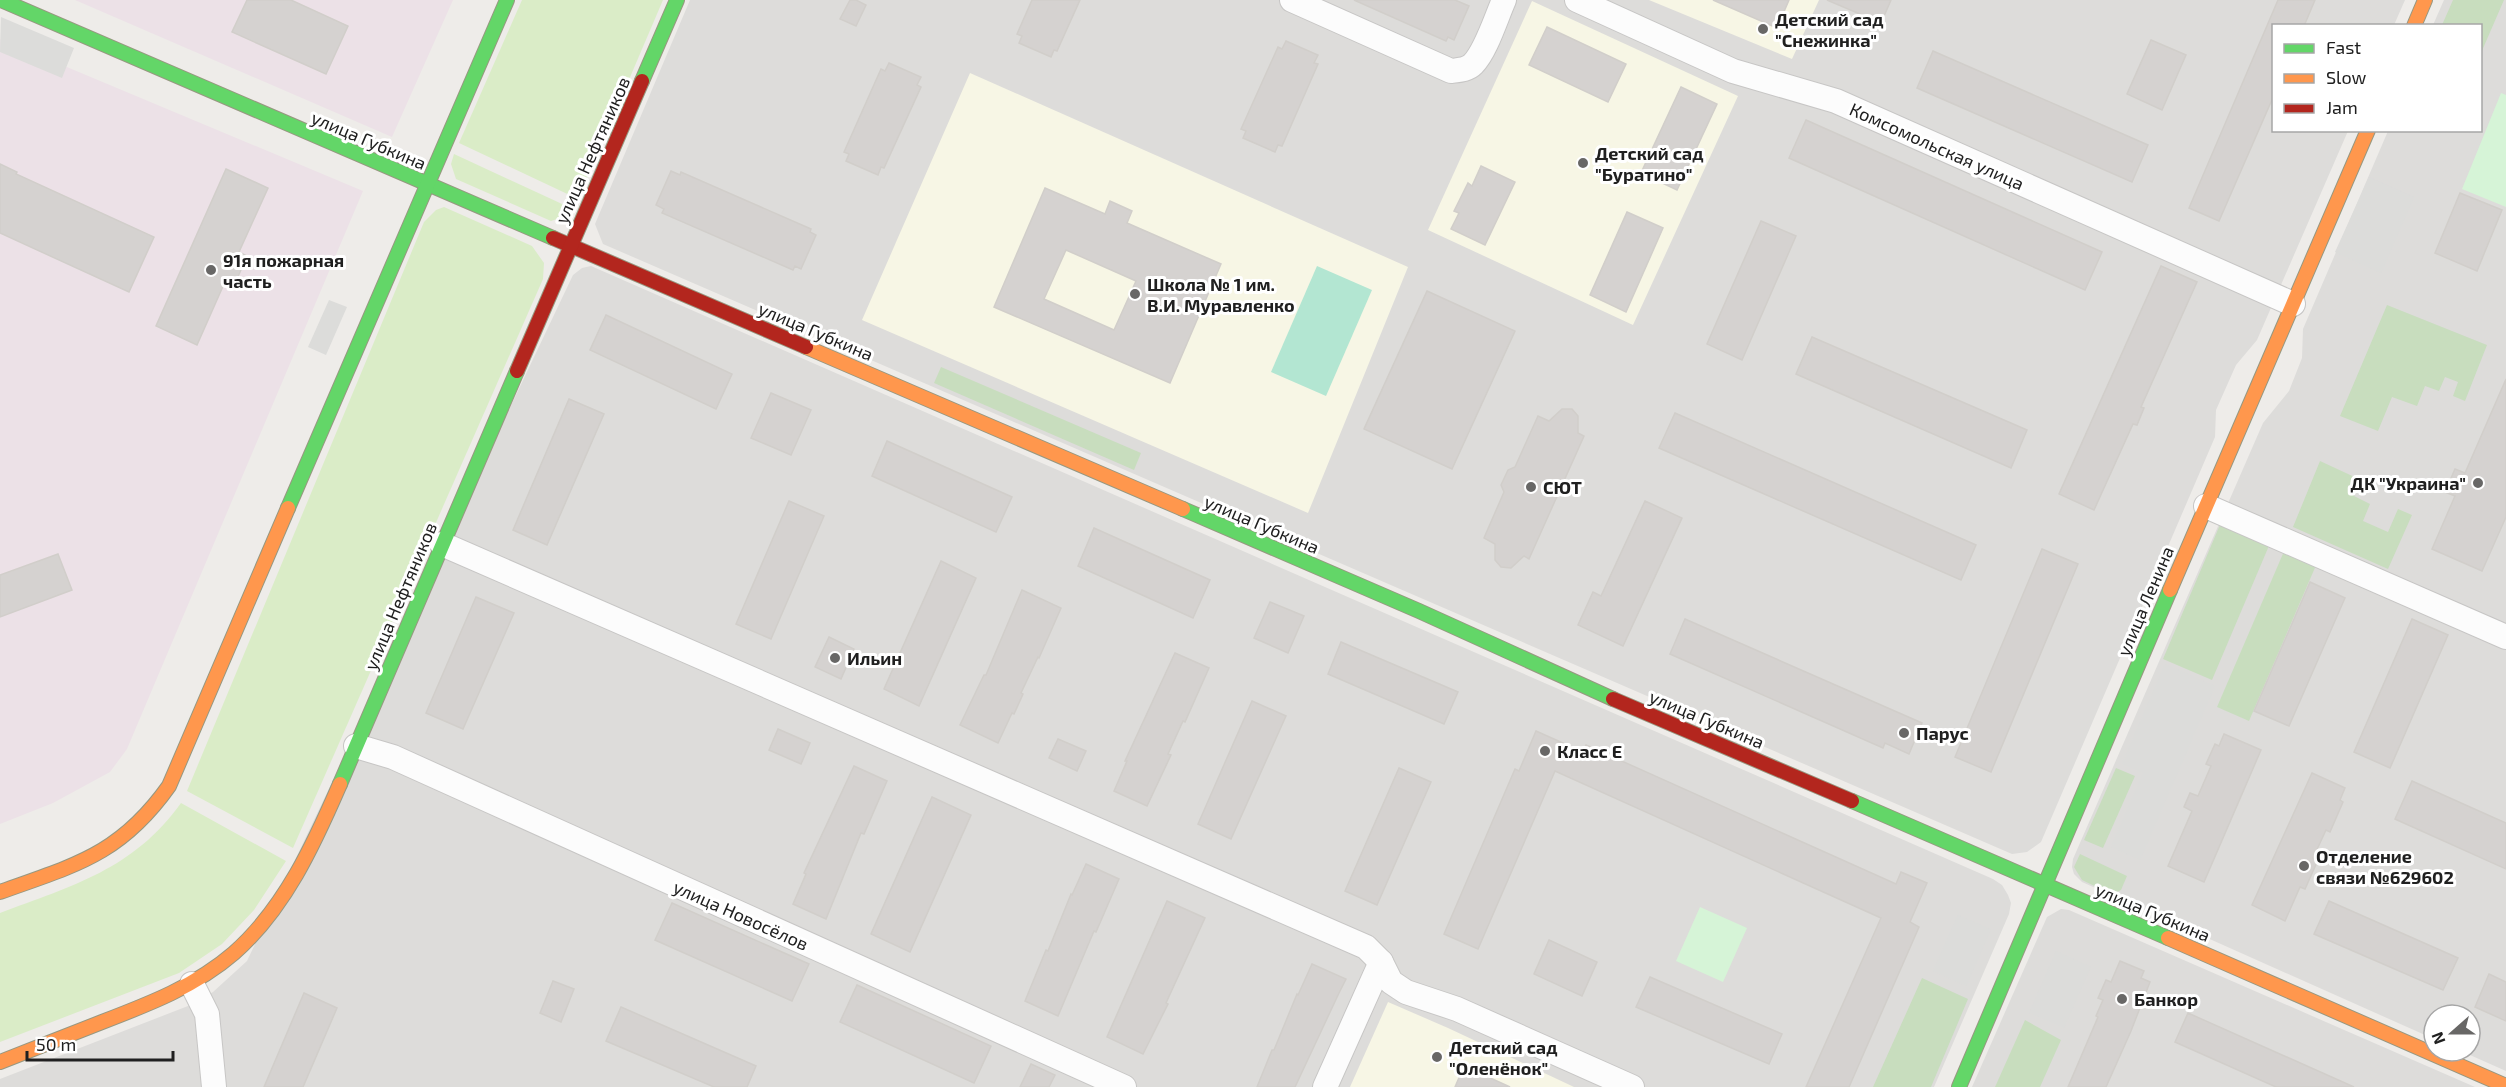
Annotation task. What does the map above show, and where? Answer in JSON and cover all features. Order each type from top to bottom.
[{"type":"main road","name":"улица Губкина","points":[[1,0],[1419,611],[1610,698],[2506,1086]]},
{"type":"main road","points":[[0,892],[104,852],[128,836],[147,817],[164,793],[507,0]]},
{"type":"main road","name":"улица Нефтяников","points":[[0,1062],[145,1006],[192,984],[209,974],[236,952],[282,898],[317,837],[677,0]]},
{"type":"main road","points":[[2415,24],[2425,0]]},
{"type":"main road","name":"улица Ленина","points":[[1959,1087],[2367,132]]},
{"type":"street","points":[[1292,0],[1451,70],[1463,70],[1472,66],[1479,57],[1504,0]]},
{"type":"street","name":"Комсомольская улица","points":[[1576,0],[1732,71],[1836,101],[2293,304]]},
{"type":"street","points":[[2206,506],[2506,637]]},
{"type":"street","points":[[442,544],[1366,947],[1381,962],[1391,982],[1406,992],[1465,1013],[1632,1087]]},
{"type":"street","name":"улица Новосёлов","points":[[356,746],[393,758],[1124,1087]]},
{"type":"street","points":[[1325,1087],[1381,962]]},
{"type":"street","points":[[192,984],[207,1014],[214,1087]]},
{"type":"shaded area","points":[[75,0],[453,0],[392,137]]},
{"type":"shaded area","points":[[690,0],[2405,0],[2394,24],[2272,24],[2272,132],[2348,132],[2257,340],[2236,365],[2216,410],[2215,437],[2041,842],[2027,852],[2012,854],[603,244],[595,224]]},
{"type":"shaded area","name":"Детский сад \"Снежинка\"","points":[[1649,0],[1819,0],[1792,59]]},
{"type":"shaded area","points":[[2444,0],[2506,0],[2506,1071],[2482,1060],[2482,1003],[2422,1003],[2422,1034],[2082,882],[2074,874],[2072,867],[2073,859],[2263,423],[2289,391],[2302,358],[2303,329],[2388,132],[2482,132],[2482,24],[2433,24]]},
{"type":"shaded area","name":"Детский сад \"Буратино\"","points":[[1532,1],[1738,96],[1633,325],[1428,230]]},
{"type":"shaded area","points":[[1,17],[74,48],[62,78],[0,52]]},
{"type":"shaded area","points":[[0,39],[363,191],[127,749],[110,772],[53,803],[0,824]]},
{"type":"shaded area","name":"Школа № 1 им. В.И. Муравленко","points":[[970,73],[1408,267],[1308,513],[862,320]]},
{"type":"shaded area","points":[[2369,177],[2414,197],[2381,273],[2335,252]]},
{"type":"shaded area","points":[[591,266],[1993,879],[2002,885],[2008,895],[2011,903],[2009,914],[1934,1087],[0,1087],[0,1079],[188,1006],[213,992],[247,961],[573,275],[582,268]]},
{"type":"shaded area","points":[[329,300],[347,307],[326,355],[308,347]]},
{"type":"shaded area","points":[[2165,664],[2215,686],[2140,860],[2111,847],[2143,773],[2122,764]]},
{"type":"shaded area","points":[[2061,909],[2069,910],[2475,1087],[1972,1087],[2047,917]]},
{"type":"shaded area","points":[[1958,915],[1991,929],[1966,986],[1933,971]]},
{"type":"shaded area","points":[[2056,951],[2091,967],[2064,1028],[2029,1013]]},
{"type":"shaded area","name":"Детский сад \"Оленёнок\"","points":[[1388,1002],[1448,1028],[1574,1087],[1350,1087]]},
{"type":"green space","points":[[522,0],[663,0],[578,199],[459,143]]},
{"type":"green space","points":[[2453,0],[2504,0],[2482,51],[2482,24],[2442,24]]},
{"type":"green space","points":[[2501,93],[2506,95],[2506,207],[2462,189]]},
{"type":"green space","points":[[454,154],[573,209],[566,216],[551,221],[456,179],[451,164]]},
{"type":"green space","points":[[444,207],[532,246],[544,263],[543,279],[293,848],[187,791],[424,222],[436,210]]},
{"type":"green space","points":[[1317,266],[1372,290],[1326,396],[1271,372]]},
{"type":"green space","points":[[2387,305],[2487,345],[2465,401],[2453,396],[2458,382],[2445,377],[2439,391],[2425,386],[2417,406],[2392,397],[2378,431],[2340,416]]},
{"type":"green space","points":[[941,367],[1141,453],[1134,470],[934,383]]},
{"type":"green space","points":[[2320,461],[2361,480],[2354,496],[2370,504],[2363,521],[2388,532],[2398,509],[2412,515],[2388,569],[2293,527]]},
{"type":"green space","points":[[2222,520],[2271,541],[2212,680],[2163,659]]},
{"type":"green space","points":[[2285,549],[2317,563],[2249,721],[2217,707]]},
{"type":"green space","points":[[2116,768],[2135,776],[2103,848],[2084,840]]},
{"type":"green space","points":[[181,803],[286,861],[254,910],[222,944],[179,973],[0,1042],[0,913],[77,884],[122,860],[163,826]]},
{"type":"green space","points":[[2080,854],[2127,876],[2121,890],[2109,893],[2082,880],[2074,867]]},
{"type":"green space","points":[[1700,907],[1747,928],[1723,982],[1676,961]]},
{"type":"green space","points":[[1922,978],[1968,999],[1931,1087],[1873,1087]]},
{"type":"green space","points":[[2025,1020],[2061,1040],[2040,1087],[1995,1087]]},
{"type":"building","points":[[247,0],[291,0],[348,26],[326,74],[232,32]]},
{"type":"building","points":[[850,0],[866,5],[856,26],[840,19]]},
{"type":"building","points":[[1032,0],[1080,0],[1057,51],[1054,50],[1051,57],[1019,43],[1022,36],[1017,34]]},
{"type":"building","points":[[1354,0],[1455,0],[1469,6],[1454,40],[1448,37],[1446,41]]},
{"type":"building","points":[[1713,0],[1789,0],[1777,28]]},
{"type":"building","points":[[1827,0],[1891,0],[1881,23]]},
{"type":"building","points":[[2278,0],[2315,0],[2305,24],[2272,24],[2272,100],[2219,221],[2189,208]]},
{"type":"building","points":[[1547,27],[1626,64],[1608,102],[1529,65]]},
{"type":"building","points":[[2151,40],[2186,55],[2162,110],[2127,94]]},
{"type":"building","points":[[1286,41],[1318,55],[1314,63],[1318,64],[1282,146],[1278,145],[1275,152],[1243,138],[1246,131],[1241,129],[1278,47],[1282,49]]},
{"type":"building","points":[[1933,51],[2148,145],[2132,182],[1917,88]]},
{"type":"building","points":[[889,63],[921,77],[917,85],[921,87],[884,168],[881,167],[878,175],[846,161],[849,154],[844,152],[881,69],[885,71]]},
{"type":"building","points":[[1681,87],[1717,104],[1677,190],[1641,173]]},
{"type":"building","points":[[1806,120],[2102,252],[2085,290],[1789,158]]},
{"type":"building","points":[[0,164],[17,172],[16,174],[154,237],[129,292],[0,233]]},
{"type":"building","points":[[1481,166],[1515,182],[1485,245],[1451,229],[1459,213],[1454,211],[1468,183],[1472,186]]},
{"type":"building","name":"91я пожарная часть","points":[[226,169],[268,188],[239,252],[247,256],[233,288],[224,284],[197,345],[156,326]]},
{"type":"building","points":[[671,171],[680,175],[681,172],[811,229],[810,232],[816,235],[801,269],[795,266],[793,270],[662,213],[664,209],[656,205]]},
{"type":"building","points":[[1045,188],[1105,214],[1110,201],[1132,211],[1127,223],[1221,264],[1170,383],[994,307]],"holes":[[[1066,250],[1136,281],[1114,330],[1044,299]]]},
{"type":"building","points":[[2460,193],[2502,210],[2477,271],[2435,253]]},
{"type":"building","points":[[1627,212],[1663,228],[1626,312],[1590,295]]},
{"type":"building","points":[[1761,221],[1796,236],[1742,360],[1707,344]]},
{"type":"building","points":[[2161,266],[2197,282],[2141,407],[2144,408],[2137,425],[2133,424],[2094,510],[2059,494]]},
{"type":"building","points":[[1427,291],[1515,331],[1452,469],[1364,429]]},
{"type":"building","points":[[606,315],[732,374],[716,409],[590,350]]},
{"type":"building","points":[[1812,337],[2027,430],[2011,468],[1796,374]]},
{"type":"building","name":"ДК \"Украина\"","points":[[2506,379],[2506,517],[2482,571],[2432,549],[2455,496],[2445,492],[2455,469],[2465,473]]},
{"type":"building","points":[[771,393],[811,410],[791,455],[751,438]]},
{"type":"building","points":[[569,399],[604,414],[547,545],[513,530]]},
{"type":"building","name":"СЮТ","points":[[1562,409],[1572,409],[1578,416],[1578,433],[1584,436],[1529,559],[1524,556],[1511,568],[1501,567],[1495,560],[1495,544],[1484,538],[1504,492],[1501,485],[1508,470],[1515,467],[1538,416],[1549,421]]},
{"type":"building","points":[[1675,413],[1976,545],[1961,580],[1659,448]]},
{"type":"building","points":[[887,441],[1012,497],[996,532],[872,476]]},
{"type":"building","points":[[789,501],[824,516],[771,639],[736,624]]},
{"type":"building","points":[[1645,501],[1682,518],[1623,646],[1578,625],[1593,592],[1601,596]]},
{"type":"building","points":[[1094,528],[1210,580],[1193,618],[1078,566]]},
{"type":"building","points":[[2042,549],[2078,564],[1991,772],[1955,757]]},
{"type":"building","points":[[58,554],[72,590],[0,617],[0,575]]},
{"type":"building","points":[[941,561],[976,578],[919,706],[884,689]]},
{"type":"building","points":[[2310,582],[2345,598],[2289,726],[2254,711]]},
{"type":"building","points":[[1022,590],[1061,608],[1021,693],[1023,694],[1014,714],[1012,713],[998,743],[960,725],[986,675]]},
{"type":"building","points":[[476,597],[514,613],[463,729],[426,713]]},
{"type":"building","points":[[1270,602],[1304,616],[1288,653],[1254,638]]},
{"type":"building","points":[[1685,619],[1922,723],[1909,754],[1885,743],[1883,748],[1670,654]]},
{"type":"building","points":[[2412,619],[2448,635],[2390,768],[2354,752]]},
{"type":"building","name":"Ильин","points":[[829,637],[854,649],[841,679],[815,667]]},
{"type":"building","points":[[1341,642],[1458,692],[1444,724],[1328,674]]},
{"type":"building","points":[[1175,653],[1209,668],[1168,754],[1171,755],[1147,806],[1114,791],[1127,761],[1125,761]]},
{"type":"building","points":[[1252,701],[1286,716],[1231,839],[1198,824]]},
{"type":"building","points":[[778,729],[810,743],[801,764],[769,750]]},
{"type":"building","points":[[1536,731],[1583,752],[1586,745],[1896,884],[1901,872],[1927,883],[1910,922],[1919,927],[1849,1087],[1806,1087],[1881,918],[1555,771],[1478,949],[1444,934],[1515,769],[1519,771]]},
{"type":"building","points":[[2224,734],[2261,750],[2204,882],[2168,866],[2192,811],[2184,807],[2190,793],[2198,796],[2211,766],[2206,764],[2215,744],[2219,746]]},
{"type":"building","points":[[1058,739],[1086,751],[1077,771],[1049,758]]},
{"type":"building","points":[[854,766],[887,781],[864,834],[861,833],[826,919],[793,904],[806,874],[804,873]]},
{"type":"building","points":[[1399,768],[1431,782],[1377,905],[1345,891]]},
{"type":"building","points":[[2312,773],[2345,788],[2340,800],[2343,802],[2330,832],[2326,830],[2313,858],[2318,860],[2305,889],[2300,887],[2285,921],[2252,905]]},
{"type":"building","points":[[2412,781],[2506,823],[2506,869],[2395,819]]},
{"type":"building","points":[[932,797],[971,815],[910,952],[871,934]]},
{"type":"building","points":[[1086,864],[1119,879],[1058,1016],[1025,1001]]},
{"type":"building","points":[[1167,901],[1205,918],[1166,1003],[1168,1004],[1143,1054],[1107,1037]]},
{"type":"building","points":[[2329,901],[2458,958],[2443,990],[2314,934]]},
{"type":"building","points":[[672,903],[809,964],[792,1001],[655,940]]},
{"type":"building","points":[[1549,940],[1597,962],[1582,996],[1534,974]]},
{"type":"building","points":[[2120,961],[2144,971],[2141,978],[2150,982],[2131,1031],[2106,1087],[2068,1087],[2098,1017],[2096,1016],[2103,1000],[2098,998],[2106,980],[2111,982]]},
{"type":"building","points":[[1312,964],[1346,979],[1295,1087],[1257,1087],[1297,994]]},
{"type":"building","points":[[2489,974],[2506,982],[2506,1021],[2482,1010],[2482,1003],[2477,1003]]},
{"type":"building","points":[[1650,977],[1782,1034],[1769,1064],[1636,1007]]},
{"type":"building","points":[[553,981],[574,989],[561,1022],[540,1013]]},
{"type":"building","points":[[857,985],[991,1046],[974,1083],[840,1022]]},
{"type":"building","points":[[304,993],[337,1008],[303,1087],[264,1087]]},
{"type":"building","points":[[621,1007],[756,1066],[747,1087],[714,1087],[606,1041]]},
{"type":"building","points":[[2188,1013],[2354,1087],[2276,1087],[2175,1042]]},
{"type":"building","points":[[1031,1064],[1055,1075],[1049,1087],[1020,1087]]},
{"type":"building","points":[[1464,1066],[1510,1087],[1455,1087]]},
{"type":"traffic: fast","points":[[1,0],[553,238]]},
{"type":"traffic: fast","points":[[288,508],[507,0]]},
{"type":"traffic: fast","points":[[642,81],[677,0]]},
{"type":"traffic: fast","points":[[340,784],[517,371]]},
{"type":"traffic: fast","points":[[1183,509],[1419,611],[1613,699]]},
{"type":"traffic: fast","points":[[1959,1087],[2170,590]]},
{"type":"traffic: fast","points":[[1852,801],[2168,938]]},
{"type":"traffic: slow","points":[[2415,24],[2425,0]]},
{"type":"traffic: slow","points":[[2170,590],[2367,132]]},
{"type":"traffic: slow","points":[[806,347],[1183,509]]},
{"type":"traffic: slow","points":[[0,892],[74,865],[114,843],[151,809],[169,786],[288,508]]},
{"type":"traffic: slow","points":[[0,1062],[171,993],[204,975],[234,953],[252,935],[283,896],[320,829],[340,784]]},
{"type":"traffic: slow","points":[[2168,938],[2506,1086]]},
{"type":"traffic: jam","points":[[517,371],[642,81]]},
{"type":"traffic: jam","points":[[553,238],[806,347]]},
{"type":"traffic: jam","points":[[1613,699],[1852,801]]},
{"type":"place","name":"Детский сад \"Снежинка\"","points":[[1763,29]]},
{"type":"place","name":"Детский сад \"Буратино\"","points":[[1583,163]]},
{"type":"place","name":"91я пожарная часть","points":[[211,270]]},
{"type":"place","name":"Школа № 1 им. В.И. Муравленко","points":[[1135,294]]},
{"type":"place","name":"ДК \"Украина\"","points":[[2478,483]]},
{"type":"place","name":"СЮТ","points":[[1531,487]]},
{"type":"place","name":"Ильин","points":[[835,658]]},
{"type":"place","name":"Парус","points":[[1904,733]]},
{"type":"place","name":"Класс Е","points":[[1545,751]]},
{"type":"place","name":"Отделение связи №629602","points":[[2304,866]]},
{"type":"place","name":"Банкор","points":[[2122,999]]},
{"type":"place","name":"Детский сад \"Оленёнок\"","points":[[1437,1057]]}]
